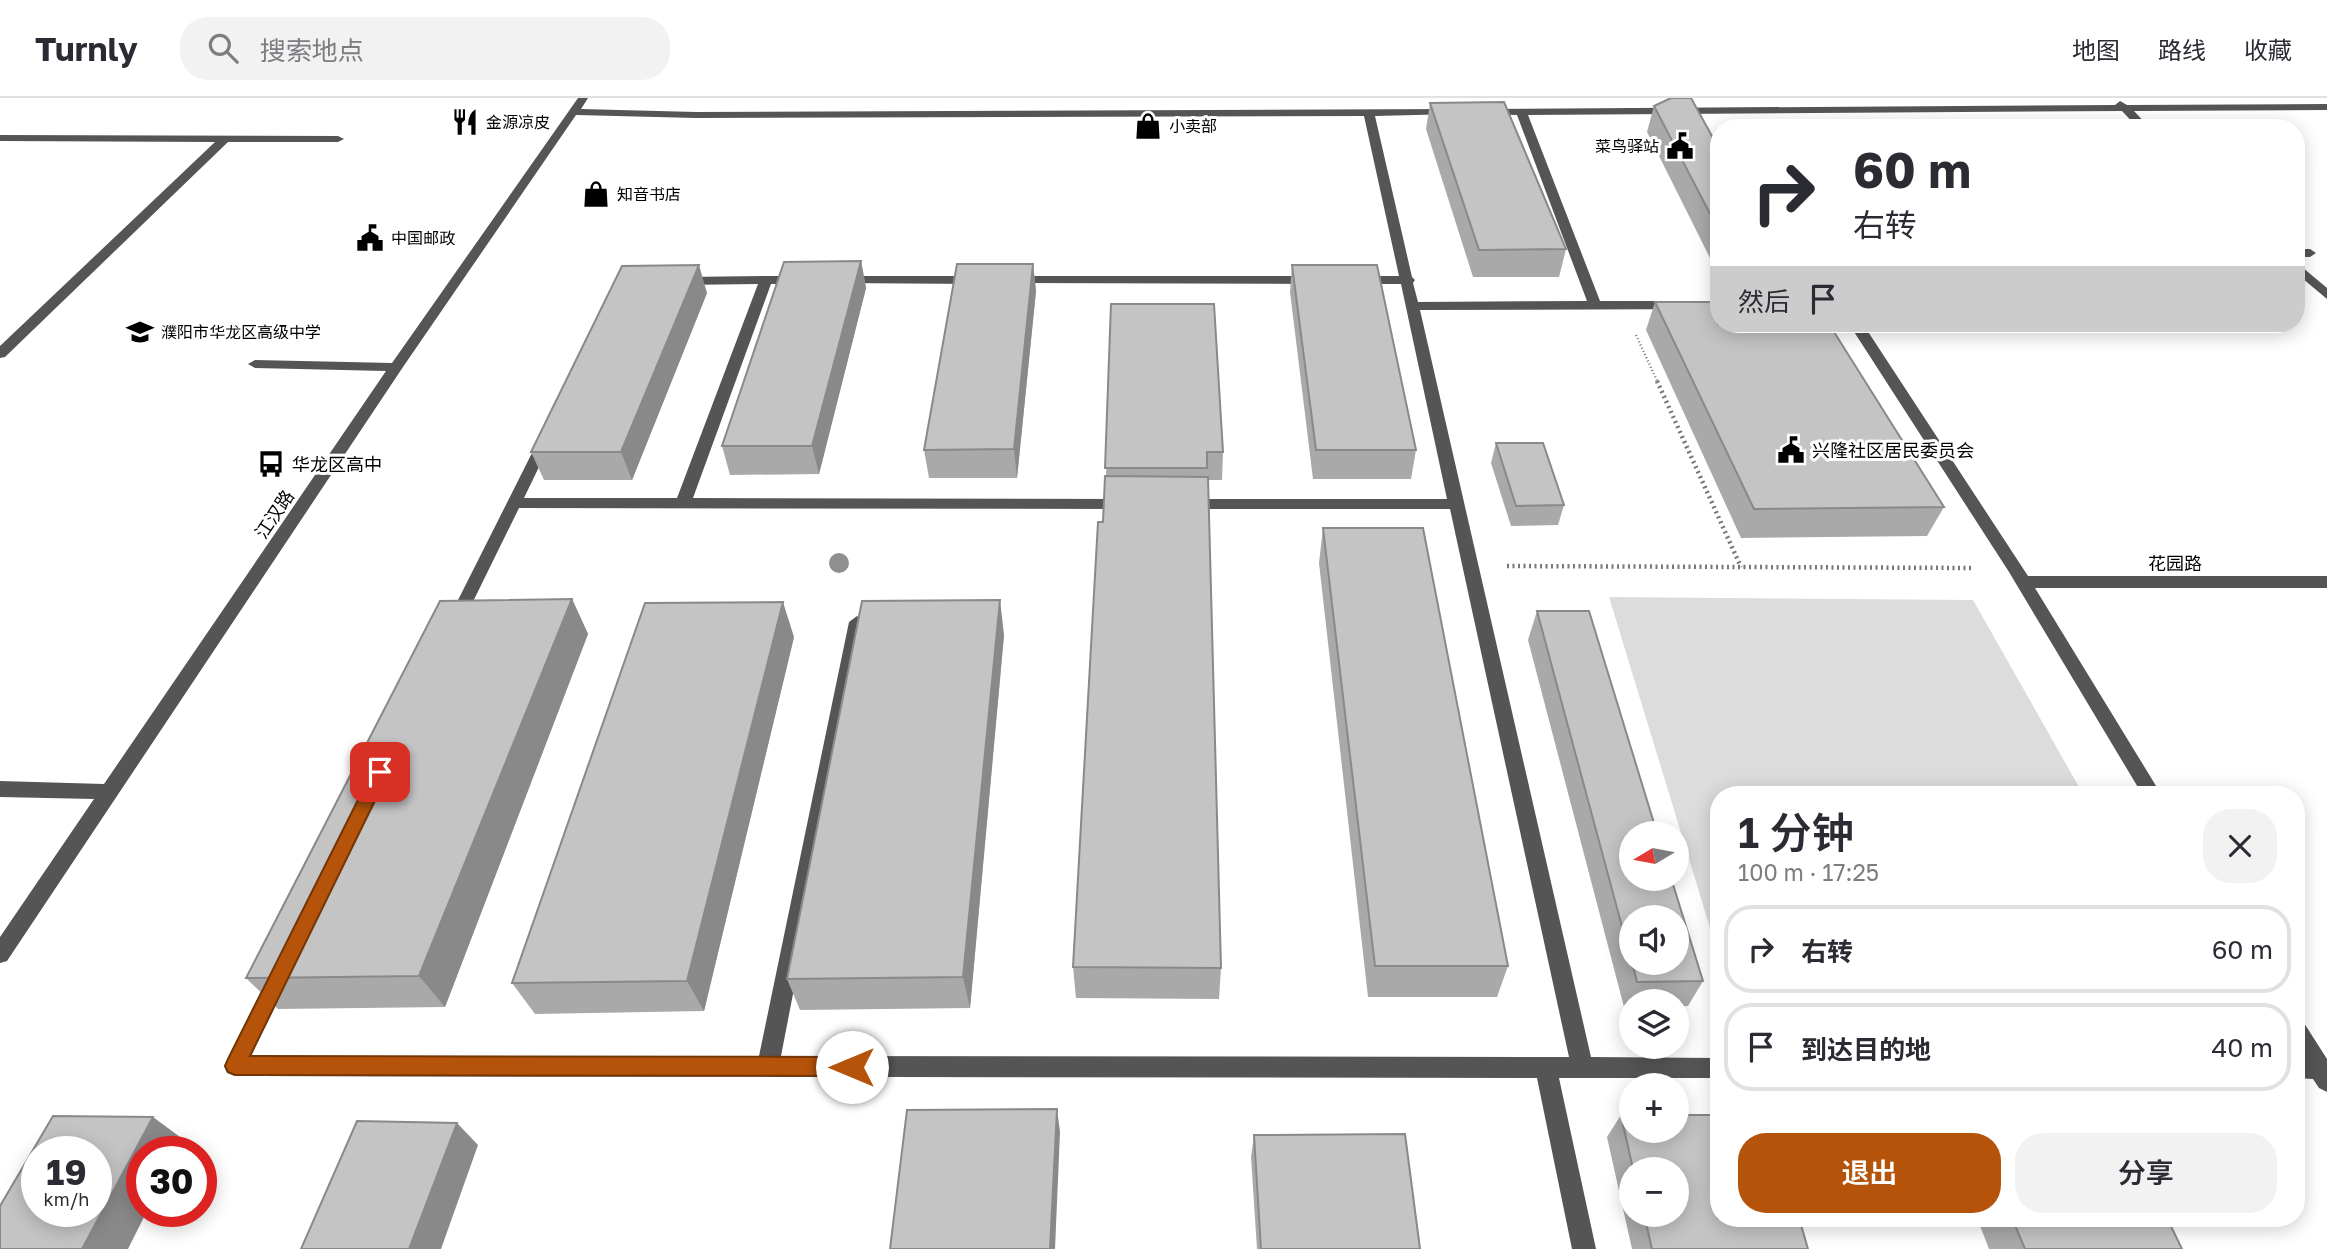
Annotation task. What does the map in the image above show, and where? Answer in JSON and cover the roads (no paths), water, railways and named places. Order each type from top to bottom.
[{"type":"street","points":[[1694,98],[1701,111]]},
{"type":"street","points":[[2113,98],[2135,119]]},
{"type":"street","points":[[2241,98],[2252,107]]},
{"type":"street","points":[[578,105],[696,115],[2327,107]]},
{"type":"street","name":"江汉路","points":[[0,954],[396,368],[578,105]]},
{"type":"street","points":[[1727,110],[1732,119]]},
{"type":"street","points":[[1521,111],[1595,306]]},
{"type":"street","points":[[1369,112],[1409,280],[1582,1068]]},
{"type":"street","points":[[0,138],[338,139]]},
{"type":"street","points":[[0,354],[225,139]]},
{"type":"street","points":[[2305,274],[2327,295]]},
{"type":"street","points":[[663,281],[1409,280]]},
{"type":"street","points":[[683,503],[766,281]]},
{"type":"street","points":[[1414,306],[1710,305]]},
{"type":"street","points":[[1862,333],[2019,575],[2147,786]]},
{"type":"street","points":[[255,364],[396,368]]},
{"type":"street","points":[[446,641],[550,429]]},
{"type":"street","points":[[514,503],[1139,504]]},
{"type":"street","points":[[1167,504],[1457,504]]},
{"type":"street","name":"花园路","points":[[2019,575],[2327,582]]},
{"type":"street","points":[[768,1067],[857,622]]},
{"type":"street","points":[[0,789],[110,792]]},
{"type":"street","points":[[284,966],[235,1066],[1710,1068]]},
{"type":"street","points":[[2305,1044],[2324,1073]]},
{"type":"street","points":[[1546,1068],[1584,1249]]},
{"type":"street","points":[[2305,1070],[2324,1073]]},
{"type":"place","name":"金源凉皮","points":[[465,122]]},
{"type":"place","name":"小卖部","points":[[1148,126]]},
{"type":"place","name":"菜鸟驿站","points":[[1680,146]]},
{"type":"place","name":"知音书店","points":[[596,194]]},
{"type":"place","name":"中国邮政","points":[[370,238]]},
{"type":"place","name":"濮阳市华龙区高级中学","points":[[140,332]]},
{"type":"place","name":"兴隆社区居民委员会","points":[[1791,450]]},
{"type":"place","name":"华龙区高中","points":[[271,464]]}]
